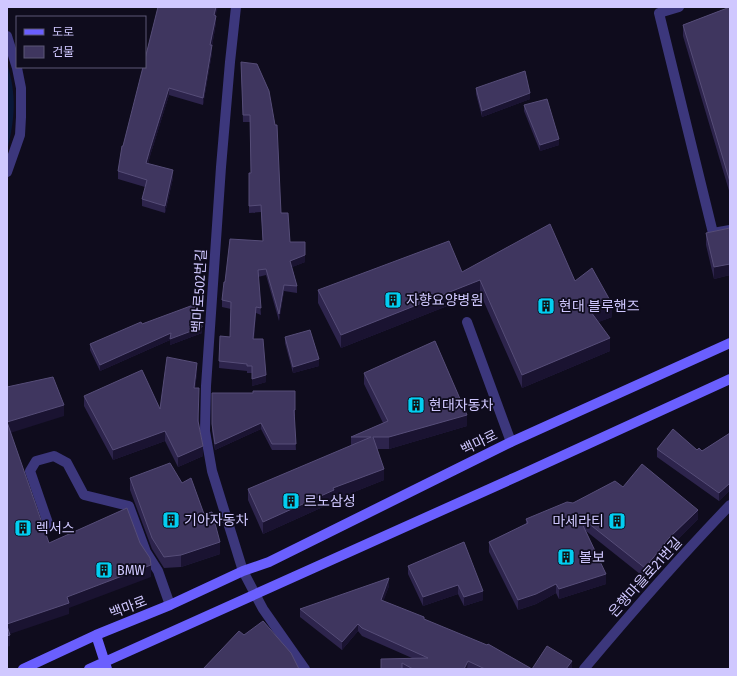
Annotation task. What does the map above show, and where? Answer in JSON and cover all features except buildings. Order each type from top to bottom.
[{"type":"main road","name":"백마로","points":[[23,669],[96,635],[170,606],[243,571],[269,562],[511,442],[730,343]]},
{"type":"main road","points":[[89,669],[104,667],[255,594],[730,379]]},
{"type":"main road","points":[[96,635],[104,667]]},
{"type":"street","name":"백마로502번길","points":[[236,7],[221,167],[206,386],[205,431],[212,471],[243,571]]},
{"type":"street","points":[[679,7],[659,13],[713,233],[730,230]]},
{"type":"street","points":[[7,36],[16,65]]},
{"type":"street","points":[[7,172],[20,135],[21,88],[17,68]]},
{"type":"street","points":[[467,322],[511,442]]},
{"type":"street","points":[[49,526],[30,471],[36,460],[54,456],[67,463],[84,495],[129,506],[146,552],[158,571],[170,606]]},
{"type":"street","name":"은행마을로21번길","points":[[584,669],[634,610],[730,505]]},
{"type":"street","points":[[243,571],[263,609],[305,669]]},
{"type":"water","points":[[7,63],[14,97],[14,107],[12,128],[7,151]]},
{"type":"place","name":"자향요양병원","points":[[393,300]]},
{"type":"place","name":"현대 블루핸즈","points":[[546,306]]},
{"type":"place","name":"현대자동차","points":[[416,405]]},
{"type":"place","name":"르노삼성","points":[[291,501]]},
{"type":"place","name":"기아자동차","points":[[171,520]]},
{"type":"place","name":"마세라티","points":[[617,521]]},
{"type":"place","name":"렉서스","points":[[23,528]]},
{"type":"place","name":"볼보","points":[[566,557]]},
{"type":"place","name":"BMW","points":[[104,570]]}]
